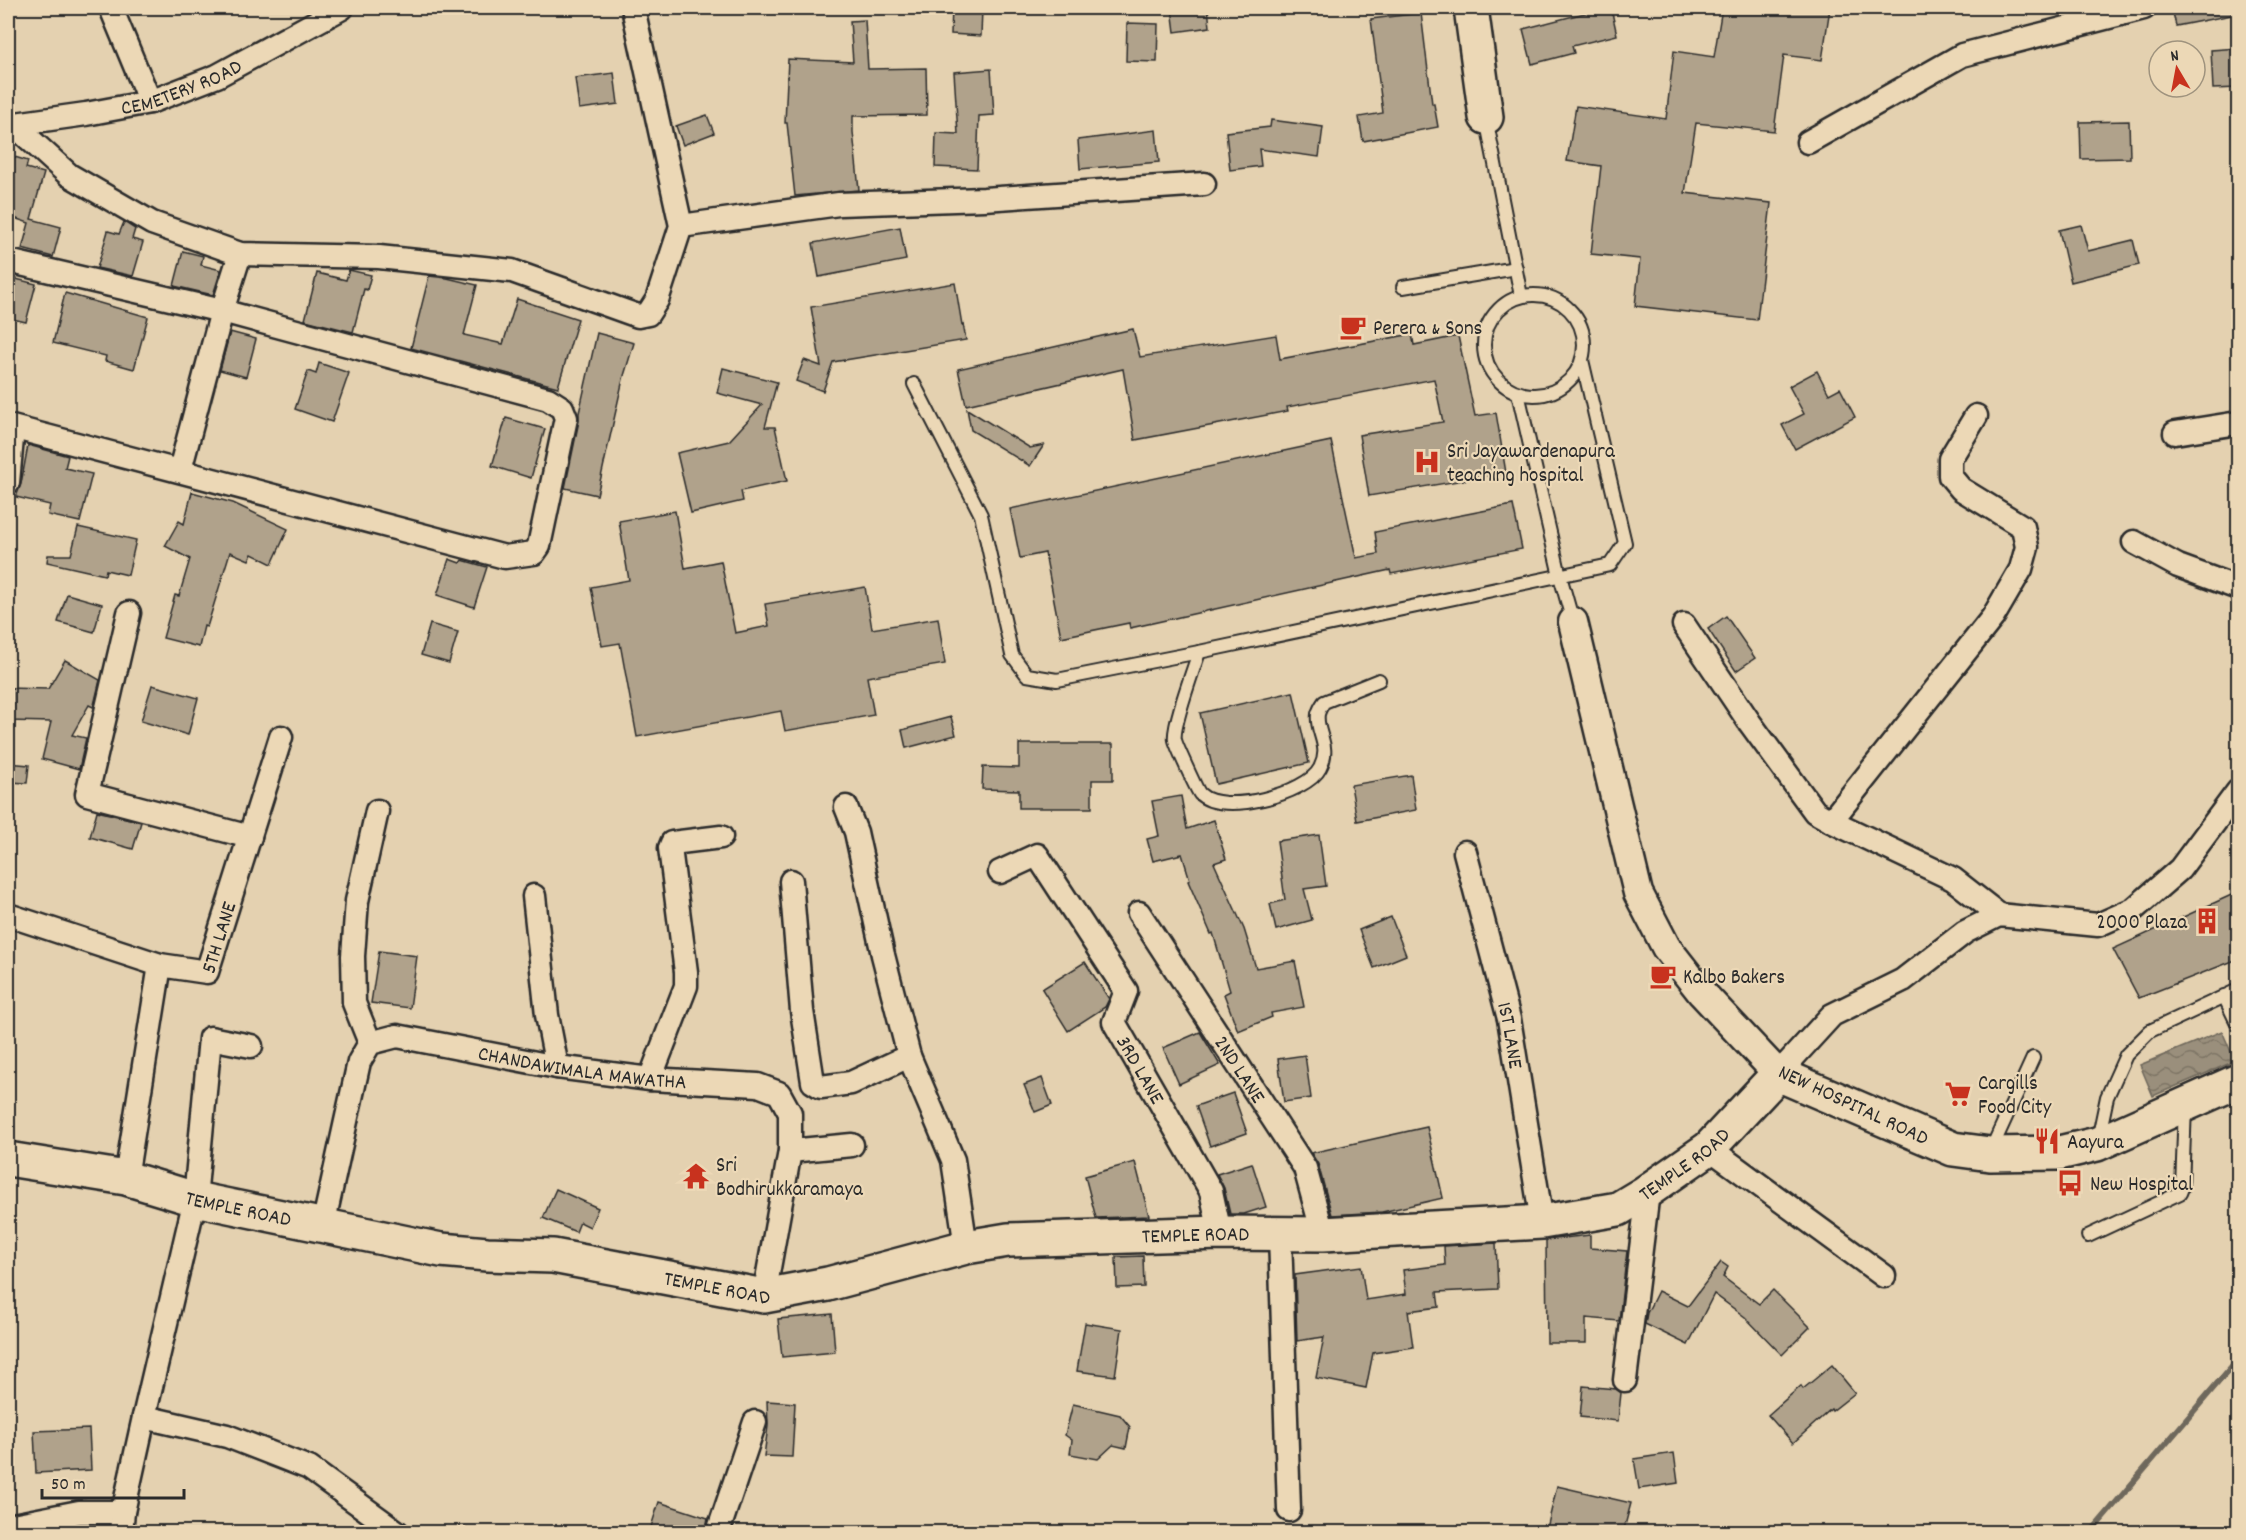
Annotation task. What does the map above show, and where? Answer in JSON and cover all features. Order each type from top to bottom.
[{"type":"main road","points":[[1471,8],[1486,117]]},
{"type":"main road","name":"TEMPLE ROAD","points":[[8,1159],[126,1178],[195,1199],[441,1250],[553,1256],[764,1296],[828,1284],[966,1247],[1008,1240],[1220,1233],[1323,1234],[1542,1222],[1618,1209],[1709,1148],[1778,1074]]},
{"type":"main road","name":"NEW HOSPITAL ROAD","points":[[1778,1074],[1953,1149],[1990,1154],[2060,1154],[2097,1144],[2238,1081]]},
{"type":"street","points":[[111,8],[150,102]]},
{"type":"street","name":"CEMETERY ROAD","points":[[11,125],[150,102],[217,76],[342,8]]},
{"type":"street","points":[[11,125],[69,174],[152,223],[240,254],[380,257],[512,271],[638,316],[648,314],[657,300],[681,226],[633,8]]},
{"type":"street","points":[[1808,142],[1962,55],[2144,8]]},
{"type":"street","points":[[681,226],[839,204],[984,199],[1204,184]]},
{"type":"street","points":[[180,470],[222,311],[240,254]]},
{"type":"street","points":[[8,261],[222,311],[548,399],[562,408],[566,418],[539,546],[534,553],[505,557],[10,427],[8,482]]},
{"type":"street","points":[[1831,821],[1993,617],[2021,569],[2027,547],[2023,527],[1960,489],[1950,476],[1950,459],[1976,416]]},
{"type":"street","points":[[2175,433],[2238,423]]},
{"type":"street","points":[[2134,542],[2178,566],[2238,588]]},
{"type":"street","points":[[129,613],[87,794],[249,837]]},
{"type":"street","name":"NEW HOSPITAL ROAD","points":[[1573,622],[1638,893],[1666,947],[1702,993],[1778,1074]]},
{"type":"street","points":[[1684,625],[1750,723],[1815,812],[1953,879],[1999,915],[2098,925],[2134,909],[2180,869],[2238,791]]},
{"type":"street","name":"5TH LANE","points":[[8,915],[160,965],[207,972],[281,737]]},
{"type":"street","points":[[846,807],[856,832],[883,955],[909,1056],[953,1160],[966,1247]]},
{"type":"street","points":[[323,1226],[359,1062],[370,1043],[354,1003],[353,956],[357,901],[377,811]]},
{"type":"street","points":[[650,1079],[686,986],[670,848],[672,843],[721,837]]},
{"type":"street","name":"1ST LANE","points":[[1465,852],[1509,1019],[1542,1222]]},
{"type":"street","name":"3RD LANE","points":[[1000,872],[1037,855],[1126,991],[1114,1022],[1211,1191],[1220,1233]]},
{"type":"street","points":[[791,881],[802,1011],[813,1082],[821,1087],[851,1083],[909,1056]]},
{"type":"street","points":[[534,896],[547,1015],[557,1067]]},
{"type":"street","name":"2ND LANE","points":[[1138,913],[1305,1168],[1323,1234]]},
{"type":"street","name":"TEMPLE ROAD","points":[[1778,1074],[1832,1015],[1903,980],[1965,932],[1999,915]]},
{"type":"street","points":[[126,1178],[160,965]]},
{"type":"street","name":"CHANDAWIMALA MAWATHA","points":[[370,1043],[397,1036],[557,1067],[650,1079],[758,1085],[779,1093],[789,1113],[790,1151],[764,1296]]},
{"type":"street","points":[[8,1526],[79,1512],[122,1522],[195,1199],[210,1038],[251,1046]]},
{"type":"street","points":[[790,1151],[852,1144]]},
{"type":"street","points":[[1709,1148],[1884,1276]]},
{"type":"street","points":[[1625,1380],[1647,1200],[1643,1194]]},
{"type":"street","points":[[1280,1235],[1289,1510]]},
{"type":"street","points":[[144,1417],[227,1436],[309,1467],[397,1533]]},
{"type":"street","points":[[718,1533],[755,1422]]},
{"type":"lane","points":[[1486,117],[1521,296]]},
{"type":"lane","points":[[1403,287],[1516,268]]},
{"type":"lane","points":[[1521,296],[1544,296],[1565,305],[1576,316],[1582,330],[1585,345],[1582,360],[1575,374],[1564,386],[1549,393],[1534,396],[1518,393],[1503,386],[1492,374],[1485,359],[1483,343],[1486,327],[1507,303],[1521,296]]},
{"type":"lane","points":[[914,384],[981,515],[1012,655],[1027,675],[1057,680],[1610,565],[1625,543],[1582,360]]},
{"type":"lane","points":[[1518,393],[1560,576],[1573,622]]},
{"type":"lane","points":[[1199,652],[1183,698],[1174,739],[1200,794],[1218,802],[1260,800],[1299,788],[1320,769],[1325,750],[1318,715],[1324,702],[1379,680]]},
{"type":"lane","points":[[2097,1144],[2107,1097],[2126,1055],[2150,1031],[2238,990]]},
{"type":"lane","points":[[2224,996],[2238,1025]]},
{"type":"lane","points":[[1990,1154],[2033,1058]]},
{"type":"lane","points":[[2088,1236],[2180,1193],[2185,1145],[2185,1105]]},
{"type":"water","points":[[2222,1031],[2235,1061],[2153,1096],[2140,1065]]},
{"type":"building","points":[[952,8],[982,8],[981,36],[951,34]]},
{"type":"building","points":[[1172,8],[1208,8],[1210,27],[1175,32]]},
{"type":"building","points":[[1611,8],[1617,35],[1572,46],[1574,53],[1532,64],[1523,29]]},
{"type":"building","points":[[1722,8],[1830,8],[1822,60],[1784,55],[1774,131],[1696,123],[1685,193],[1771,203],[1757,320],[1635,306],[1640,259],[1591,254],[1601,166],[1567,161],[1576,106],[1666,119],[1674,51],[1714,57]]},
{"type":"building","points":[[2172,8],[2232,8],[2232,15],[2176,26]]},
{"type":"building","points":[[1421,13],[1432,104],[1434,104],[1438,127],[1363,141],[1359,117],[1383,113],[1371,19]]},
{"type":"building","points":[[865,20],[868,69],[926,68],[927,115],[853,116],[859,190],[795,196],[787,123],[785,123],[788,59],[853,62],[850,21]]},
{"type":"building","points":[[1127,23],[1158,24],[1157,62],[1126,61]]},
{"type":"building","points":[[2238,48],[2238,88],[2213,89],[2211,50]]},
{"type":"building","points":[[991,69],[994,115],[979,116],[977,169],[935,167],[936,133],[958,134],[954,72]]},
{"type":"building","points":[[614,73],[618,104],[579,109],[575,78]]},
{"type":"building","points":[[707,115],[714,133],[683,145],[676,126]]},
{"type":"building","points":[[1271,120],[1323,127],[1319,157],[1259,149],[1261,166],[1230,170],[1226,132],[1270,127]]},
{"type":"building","points":[[2129,121],[2130,158],[2081,159],[2080,122]]},
{"type":"building","points":[[1156,130],[1159,162],[1080,169],[1078,140]]},
{"type":"building","points":[[8,155],[28,161],[26,168],[44,173],[31,219],[61,227],[53,257],[22,249],[29,223],[8,216]]},
{"type":"building","points":[[124,222],[135,229],[132,239],[143,242],[133,276],[97,268],[108,231],[119,234]]},
{"type":"building","points":[[2081,225],[2088,251],[2133,240],[2139,265],[2071,282],[2059,230]]},
{"type":"building","points":[[900,227],[906,260],[819,277],[813,243]]},
{"type":"building","points":[[183,251],[203,256],[201,265],[221,270],[213,295],[174,286]]},
{"type":"building","points":[[349,270],[371,275],[367,290],[364,289],[353,332],[305,320],[317,273],[346,280]]},
{"type":"building","points":[[429,276],[477,285],[464,335],[503,344],[517,299],[578,319],[558,387],[411,348]]},
{"type":"building","points":[[8,277],[36,284],[26,322],[8,318]]},
{"type":"building","points":[[955,283],[966,340],[833,362],[823,391],[796,381],[804,360],[821,366],[811,307]]},
{"type":"building","points":[[65,293],[148,317],[134,369],[105,361],[106,356],[53,343]]},
{"type":"building","points":[[1133,329],[1140,357],[1276,335],[1280,359],[1412,334],[1414,345],[1458,336],[1475,416],[1496,413],[1506,473],[1369,496],[1359,435],[1443,422],[1434,379],[1287,407],[1288,411],[1135,440],[1123,369],[966,405],[958,369]]},
{"type":"building","points":[[230,332],[256,339],[246,377],[220,370]]},
{"type":"building","points":[[597,333],[634,343],[623,379],[597,495],[565,488]]},
{"type":"building","points":[[319,363],[349,373],[332,422],[295,409],[308,371],[316,374]]},
{"type":"building","points":[[723,368],[777,382],[765,427],[775,427],[787,481],[741,491],[743,501],[691,513],[677,453],[729,441],[762,405],[717,393]]},
{"type":"building","points":[[1817,371],[1829,394],[1840,388],[1855,417],[1795,449],[1782,425],[1804,414],[1789,386]]},
{"type":"building","points":[[967,409],[1030,448],[1044,445],[1030,466],[971,430]]},
{"type":"building","points":[[506,418],[545,429],[531,478],[492,466]]},
{"type":"building","points":[[1331,441],[1356,558],[1378,554],[1375,532],[1513,505],[1522,549],[1391,574],[1390,570],[1130,628],[1129,623],[1061,637],[1045,553],[1020,558],[1010,509]]},
{"type":"building","points":[[28,445],[68,456],[65,468],[92,474],[80,522],[48,515],[50,505],[16,497],[21,484]]},
{"type":"building","points":[[192,492],[233,503],[288,529],[272,564],[252,554],[249,560],[230,552],[199,647],[163,638],[175,595],[179,596],[190,559],[165,546],[179,521],[184,524]]},
{"type":"building","points":[[675,511],[685,568],[721,561],[735,633],[769,626],[765,604],[865,587],[872,629],[938,618],[945,664],[867,677],[874,715],[785,731],[781,711],[637,737],[620,643],[602,646],[591,587],[629,580],[619,521]]},
{"type":"building","points":[[78,527],[136,540],[128,575],[106,570],[105,575],[47,562],[48,555],[71,555]]},
{"type":"building","points":[[449,559],[487,567],[474,607],[437,595]]},
{"type":"building","points":[[67,594],[102,604],[94,632],[58,622]]},
{"type":"building","points":[[1726,616],[1755,658],[1736,671],[1708,629]]},
{"type":"building","points":[[430,624],[458,632],[449,663],[421,655]]},
{"type":"building","points":[[65,660],[100,680],[93,707],[89,705],[72,735],[86,738],[79,769],[42,759],[51,722],[8,721],[8,688],[48,689]]},
{"type":"building","points":[[152,685],[198,698],[188,735],[141,721]]},
{"type":"building","points":[[1293,692],[1309,763],[1216,784],[1200,713]]},
{"type":"building","points":[[951,717],[956,735],[906,748],[902,730]]},
{"type":"building","points":[[1019,744],[1113,744],[1113,780],[1092,780],[1092,808],[1019,808],[1019,790],[982,789],[983,767],[1019,768]]},
{"type":"building","points":[[8,763],[29,765],[27,783],[8,782]]},
{"type":"building","points":[[1411,775],[1416,810],[1357,821],[1351,785]]},
{"type":"building","points":[[1181,796],[1187,829],[1214,820],[1226,859],[1214,863],[1244,929],[1256,968],[1295,961],[1304,1007],[1271,1013],[1272,1017],[1238,1031],[1224,994],[1230,991],[1213,933],[1211,934],[1188,881],[1190,880],[1182,854],[1153,861],[1147,839],[1159,836],[1152,801]]},
{"type":"building","points":[[97,811],[141,822],[133,849],[90,837]]},
{"type":"building","points":[[1319,835],[1326,886],[1304,889],[1312,920],[1276,930],[1270,904],[1285,900],[1277,841]]},
{"type":"building","name":"2000 Plaza","points":[[2238,892],[2238,959],[2139,998],[2113,949]]},
{"type":"building","points":[[1391,917],[1406,955],[1374,968],[1359,930]]},
{"type":"building","points":[[379,951],[417,956],[410,1008],[371,1003]]},
{"type":"building","points":[[1085,962],[1109,999],[1105,1007],[1068,1031],[1042,989]]},
{"type":"building","points":[[1200,1032],[1220,1065],[1179,1084],[1163,1048]]},
{"type":"building","points":[[1305,1055],[1311,1098],[1284,1102],[1278,1059]]},
{"type":"building","points":[[1042,1078],[1052,1105],[1035,1112],[1024,1085]]},
{"type":"building","points":[[1233,1093],[1247,1133],[1210,1146],[1196,1106]]},
{"type":"building","points":[[1427,1127],[1443,1198],[1382,1212],[1332,1215],[1318,1164],[1311,1153]]},
{"type":"building","points":[[1135,1162],[1149,1216],[1096,1218],[1085,1176]]},
{"type":"building","points":[[1252,1163],[1266,1207],[1244,1214],[1230,1214],[1224,1188],[1217,1174]]},
{"type":"building","points":[[556,1189],[598,1208],[590,1227],[580,1222],[576,1232],[543,1218]]},
{"type":"building","points":[[1590,1235],[1590,1248],[1627,1251],[1619,1321],[1586,1318],[1586,1343],[1547,1343],[1546,1240]]},
{"type":"building","points":[[1496,1243],[1498,1289],[1437,1292],[1439,1307],[1408,1311],[1413,1347],[1373,1353],[1366,1388],[1316,1378],[1324,1337],[1297,1341],[1295,1275],[1361,1266],[1366,1300],[1406,1294],[1403,1270],[1445,1265],[1444,1246]]},
{"type":"building","points":[[1143,1256],[1144,1287],[1117,1288],[1116,1257]]},
{"type":"building","points":[[1721,1262],[1728,1267],[1723,1277],[1759,1304],[1773,1290],[1810,1327],[1782,1355],[1745,1317],[1714,1294],[1688,1345],[1645,1324],[1647,1313],[1658,1291],[1688,1306]]},
{"type":"building","points":[[832,1314],[835,1352],[782,1357],[778,1319]]},
{"type":"building","points":[[1085,1323],[1122,1329],[1115,1376],[1077,1371]]},
{"type":"building","points":[[1832,1365],[1855,1393],[1832,1411],[1831,1409],[1793,1443],[1768,1415],[1801,1386],[1803,1389]]},
{"type":"building","points":[[1583,1386],[1616,1389],[1621,1393],[1618,1421],[1580,1417]]},
{"type":"building","points":[[767,1401],[795,1403],[792,1457],[764,1456],[768,1426]]},
{"type":"building","points":[[1073,1404],[1120,1415],[1130,1427],[1126,1448],[1113,1445],[1098,1459],[1070,1454],[1072,1440],[1065,1435]]},
{"type":"building","points":[[89,1429],[91,1470],[36,1473],[34,1431]]},
{"type":"building","points":[[1674,1453],[1678,1483],[1639,1489],[1634,1459]]},
{"type":"building","points":[[1557,1486],[1631,1503],[1623,1533],[1546,1533]]},
{"type":"building","points":[[659,1502],[708,1518],[705,1533],[649,1533]]},
{"type":"waterway","points":[[2091,1532],[2238,1359]]},
{"type":"place","name":"Perera & Sons","points":[[1353,327]]},
{"type":"place","name":"Sri Jayawardenapura teaching hospital","points":[[1427,462]]},
{"type":"place","name":"2000 Plaza","points":[[2207,921]]},
{"type":"place","name":"Kalbo Bakers","points":[[1663,976]]},
{"type":"place","name":"Cargills Food City","points":[[1958,1094]]},
{"type":"place","name":"Aayura","points":[[2047,1141]]},
{"type":"place","name":"Sri Bodhirukkaramaya","points":[[696,1176]]},
{"type":"place","name":"New Hospital","points":[[2070,1183]]}]
